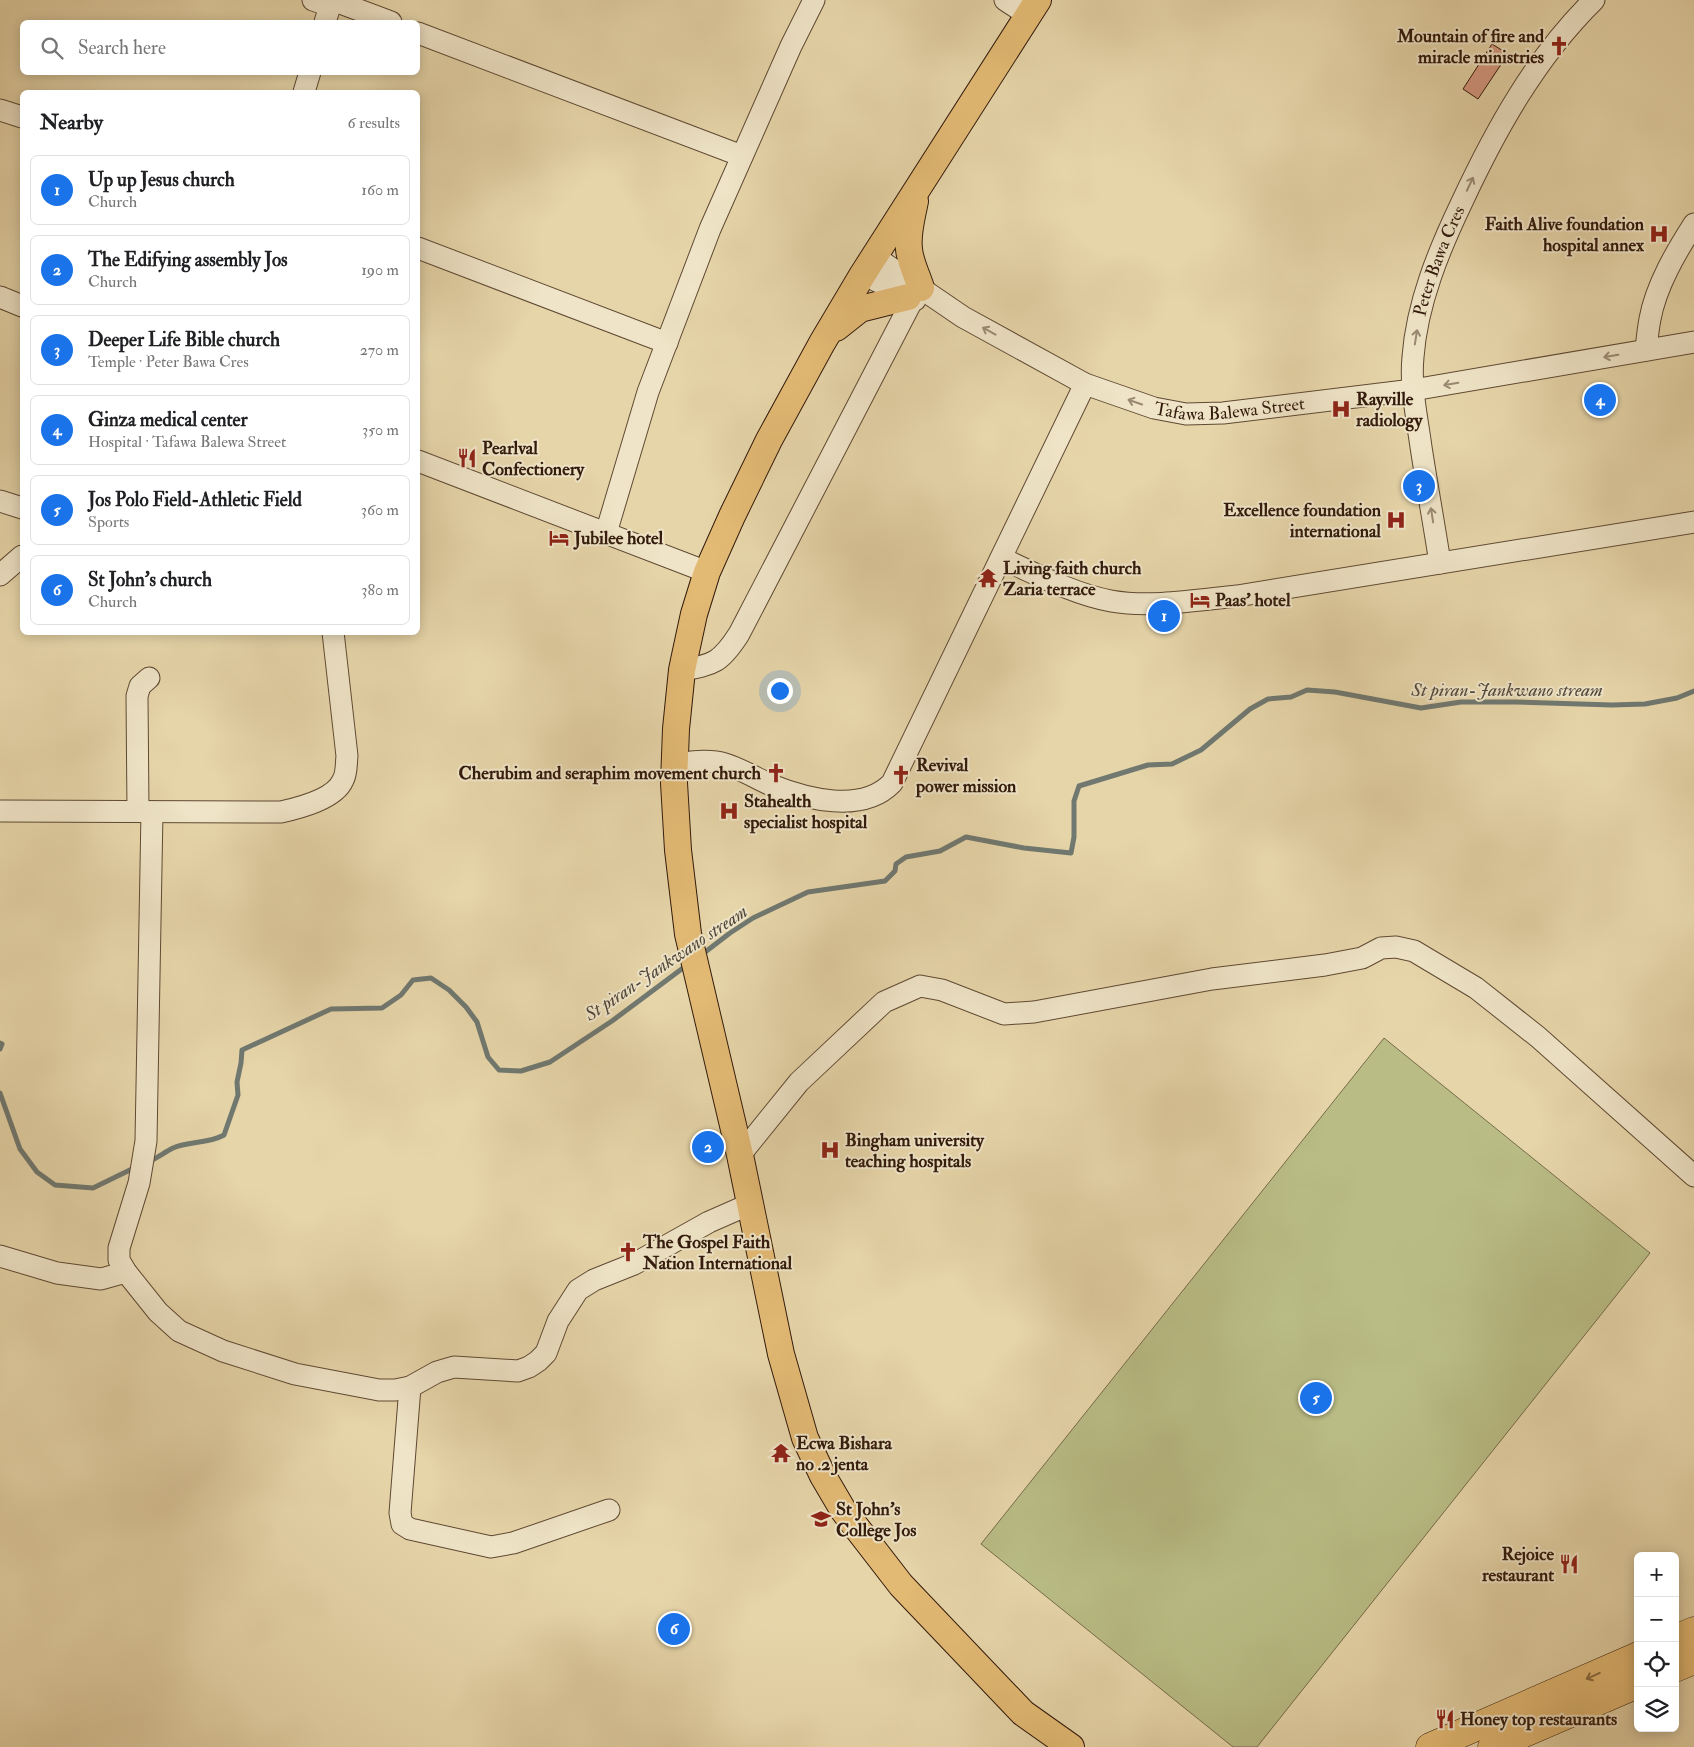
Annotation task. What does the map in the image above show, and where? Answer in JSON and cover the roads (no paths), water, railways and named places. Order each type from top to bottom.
[{"type":"highway","points":[[1679,1638],[1694,1631]]},
{"type":"highway","points":[[1430,1747],[1634,1658]]},
{"type":"highway","points":[[1679,1666],[1694,1660]]},
{"type":"highway","points":[[1492,1747],[1634,1686]]},
{"type":"main road","points":[[1033,8],[869,265],[822,343],[769,440],[707,572],[694,614],[682,670],[676,729],[674,783],[678,850],[688,934],[740,1155],[786,1372],[805,1438],[823,1476],[843,1510],[902,1585],[1023,1713],[1045,1747]]},
{"type":"main road","points":[[822,343],[844,320],[860,309],[914,295],[909,232],[917,190]]},
{"type":"main road","points":[[1023,1713],[1070,1747]]},
{"type":"street","points":[[606,533],[648,392],[710,229],[791,46],[814,0]]},
{"type":"street","points":[[1005,0],[1033,8]]},
{"type":"street","name":"Peter Bawa Cres","points":[[1440,563],[1413,390],[1413,356],[1418,323],[1431,275],[1455,216],[1479,165],[1513,103],[1547,54],[1577,16],[1594,0]]},
{"type":"street","points":[[326,6],[383,20]]},
{"type":"street","points":[[420,34],[742,156]]},
{"type":"street","points":[[305,90],[309,75]]},
{"type":"street","points":[[0,110],[20,116]]},
{"type":"street","points":[[1646,350],[1650,318],[1661,285],[1694,224]]},
{"type":"street","points":[[420,249],[667,343]]},
{"type":"street","name":"Tafawa Balewa Street","points":[[869,265],[914,295],[962,317],[1085,384],[1154,408],[1186,414],[1223,414],[1413,390],[1694,342]]},
{"type":"street","points":[[682,670],[705,666],[718,660],[729,650],[739,634],[914,295]]},
{"type":"street","points":[[0,297],[20,305]]},
{"type":"street","points":[[675,764],[697,761],[726,764],[788,791],[810,797],[838,801],[873,797],[884,791],[892,783],[1085,384]]},
{"type":"street","points":[[420,462],[707,572]]},
{"type":"street","points":[[0,501],[20,507]]},
{"type":"street","points":[[1001,558],[1082,593],[1111,601],[1137,603],[1175,602],[1237,596],[1694,522]]},
{"type":"street","points":[[0,575],[20,558]]},
{"type":"street","points":[[0,811],[281,812],[299,808],[329,795],[338,789],[343,781],[347,756],[333,635]]},
{"type":"street","points":[[149,678],[140,686],[137,696],[145,811],[146,1141],[139,1183],[120,1248],[120,1260],[126,1272],[158,1312],[179,1331],[223,1351],[295,1374],[379,1390],[395,1390],[410,1387],[437,1372],[454,1367],[518,1371],[538,1362],[546,1353],[558,1321],[578,1290],[594,1280],[634,1264],[709,1222],[750,1204]]},
{"type":"street","points":[[740,1155],[799,1082],[884,1002],[920,986],[942,990],[1004,1014],[1034,1012],[1212,979],[1325,965],[1362,958],[1381,948],[1396,947],[1414,951],[1476,988],[1538,1037],[1694,1176]]},
{"type":"street","points":[[0,1256],[57,1273],[101,1279],[126,1272]]},
{"type":"street","points":[[410,1387],[400,1512],[402,1524],[410,1529],[491,1547],[513,1543],[609,1510]]},
{"type":"waterway","name":"St piran-Jankwano stream","points":[[700,956],[753,918],[808,892],[885,881],[895,871],[896,864],[906,857],[940,851],[966,837],[1024,848],[1071,853],[1074,837],[1074,801],[1079,786],[1148,765],[1172,764],[1201,750],[1250,709],[1268,699],[1291,697],[1307,690],[1335,692],[1421,708],[1461,702],[1612,705],[1645,704],[1677,698],[1694,691]]},
{"type":"waterway","name":"St piran-Jankwano stream","points":[[148,1162],[173,1148],[212,1140],[224,1135],[238,1095],[237,1082],[242,1050],[331,1009],[382,1008],[401,995],[413,980],[431,978],[449,990],[466,1007],[477,1022],[488,1057],[499,1070],[521,1071],[550,1062],[612,1021],[687,965]]},
{"type":"waterway","name":"St piran-Jankwano stream","points":[[0,1043],[2,1044],[0,1049]]},
{"type":"waterway","name":"St piran-Jankwano stream","points":[[0,1093],[20,1149],[37,1172],[55,1185],[93,1188],[136,1167]]},
{"type":"place","name":"Mountain of fire and miracle ministries","points":[[1559,46]]},
{"type":"place","name":"Faith Alive foundation hospital annex","points":[[1659,234]]},
{"type":"place","name":"Ginza medical center","points":[[1600,400]]},
{"type":"place","name":"Rayville radiology","points":[[1341,409]]},
{"type":"place","name":"Pearlval Confectionery","points":[[467,458]]},
{"type":"place","name":"Deeper Life Bible church","points":[[1419,486]]},
{"type":"place","name":"Excellence foundation international","points":[[1396,520]]},
{"type":"place","name":"Jubilee hotel","points":[[559,538]]},
{"type":"place","name":"Living faith church Zaria terrace","points":[[988,578]]},
{"type":"place","name":"Paas' hotel","points":[[1200,600]]},
{"type":"place","name":"Up up Jesus church","points":[[1164,616]]},
{"type":"place","name":"Cherubim and seraphim movement church","points":[[776,773]]},
{"type":"place","name":"Revival power mission","points":[[901,775]]},
{"type":"place","name":"Stahealth specialist hospital","points":[[729,811]]},
{"type":"place","name":"The Edifying assembly Jos","points":[[708,1147]]},
{"type":"place","name":"Bingham university teaching hospitals","points":[[830,1150]]},
{"type":"place","name":"The Gospel Faith Nation International","points":[[628,1252]]},
{"type":"place","name":"Jos Polo Field-Athletic Field","points":[[1316,1398]]},
{"type":"place","name":"Ecwa Bishara no .2 jenta","points":[[781,1453]]},
{"type":"place","name":"St John's College Jos","points":[[821,1519]]},
{"type":"place","name":"Rejoice restaurant","points":[[1569,1564]]},
{"type":"place","name":"St John's church","points":[[674,1629]]},
{"type":"place","name":"Honey top restaurants","points":[[1445,1719]]}]
